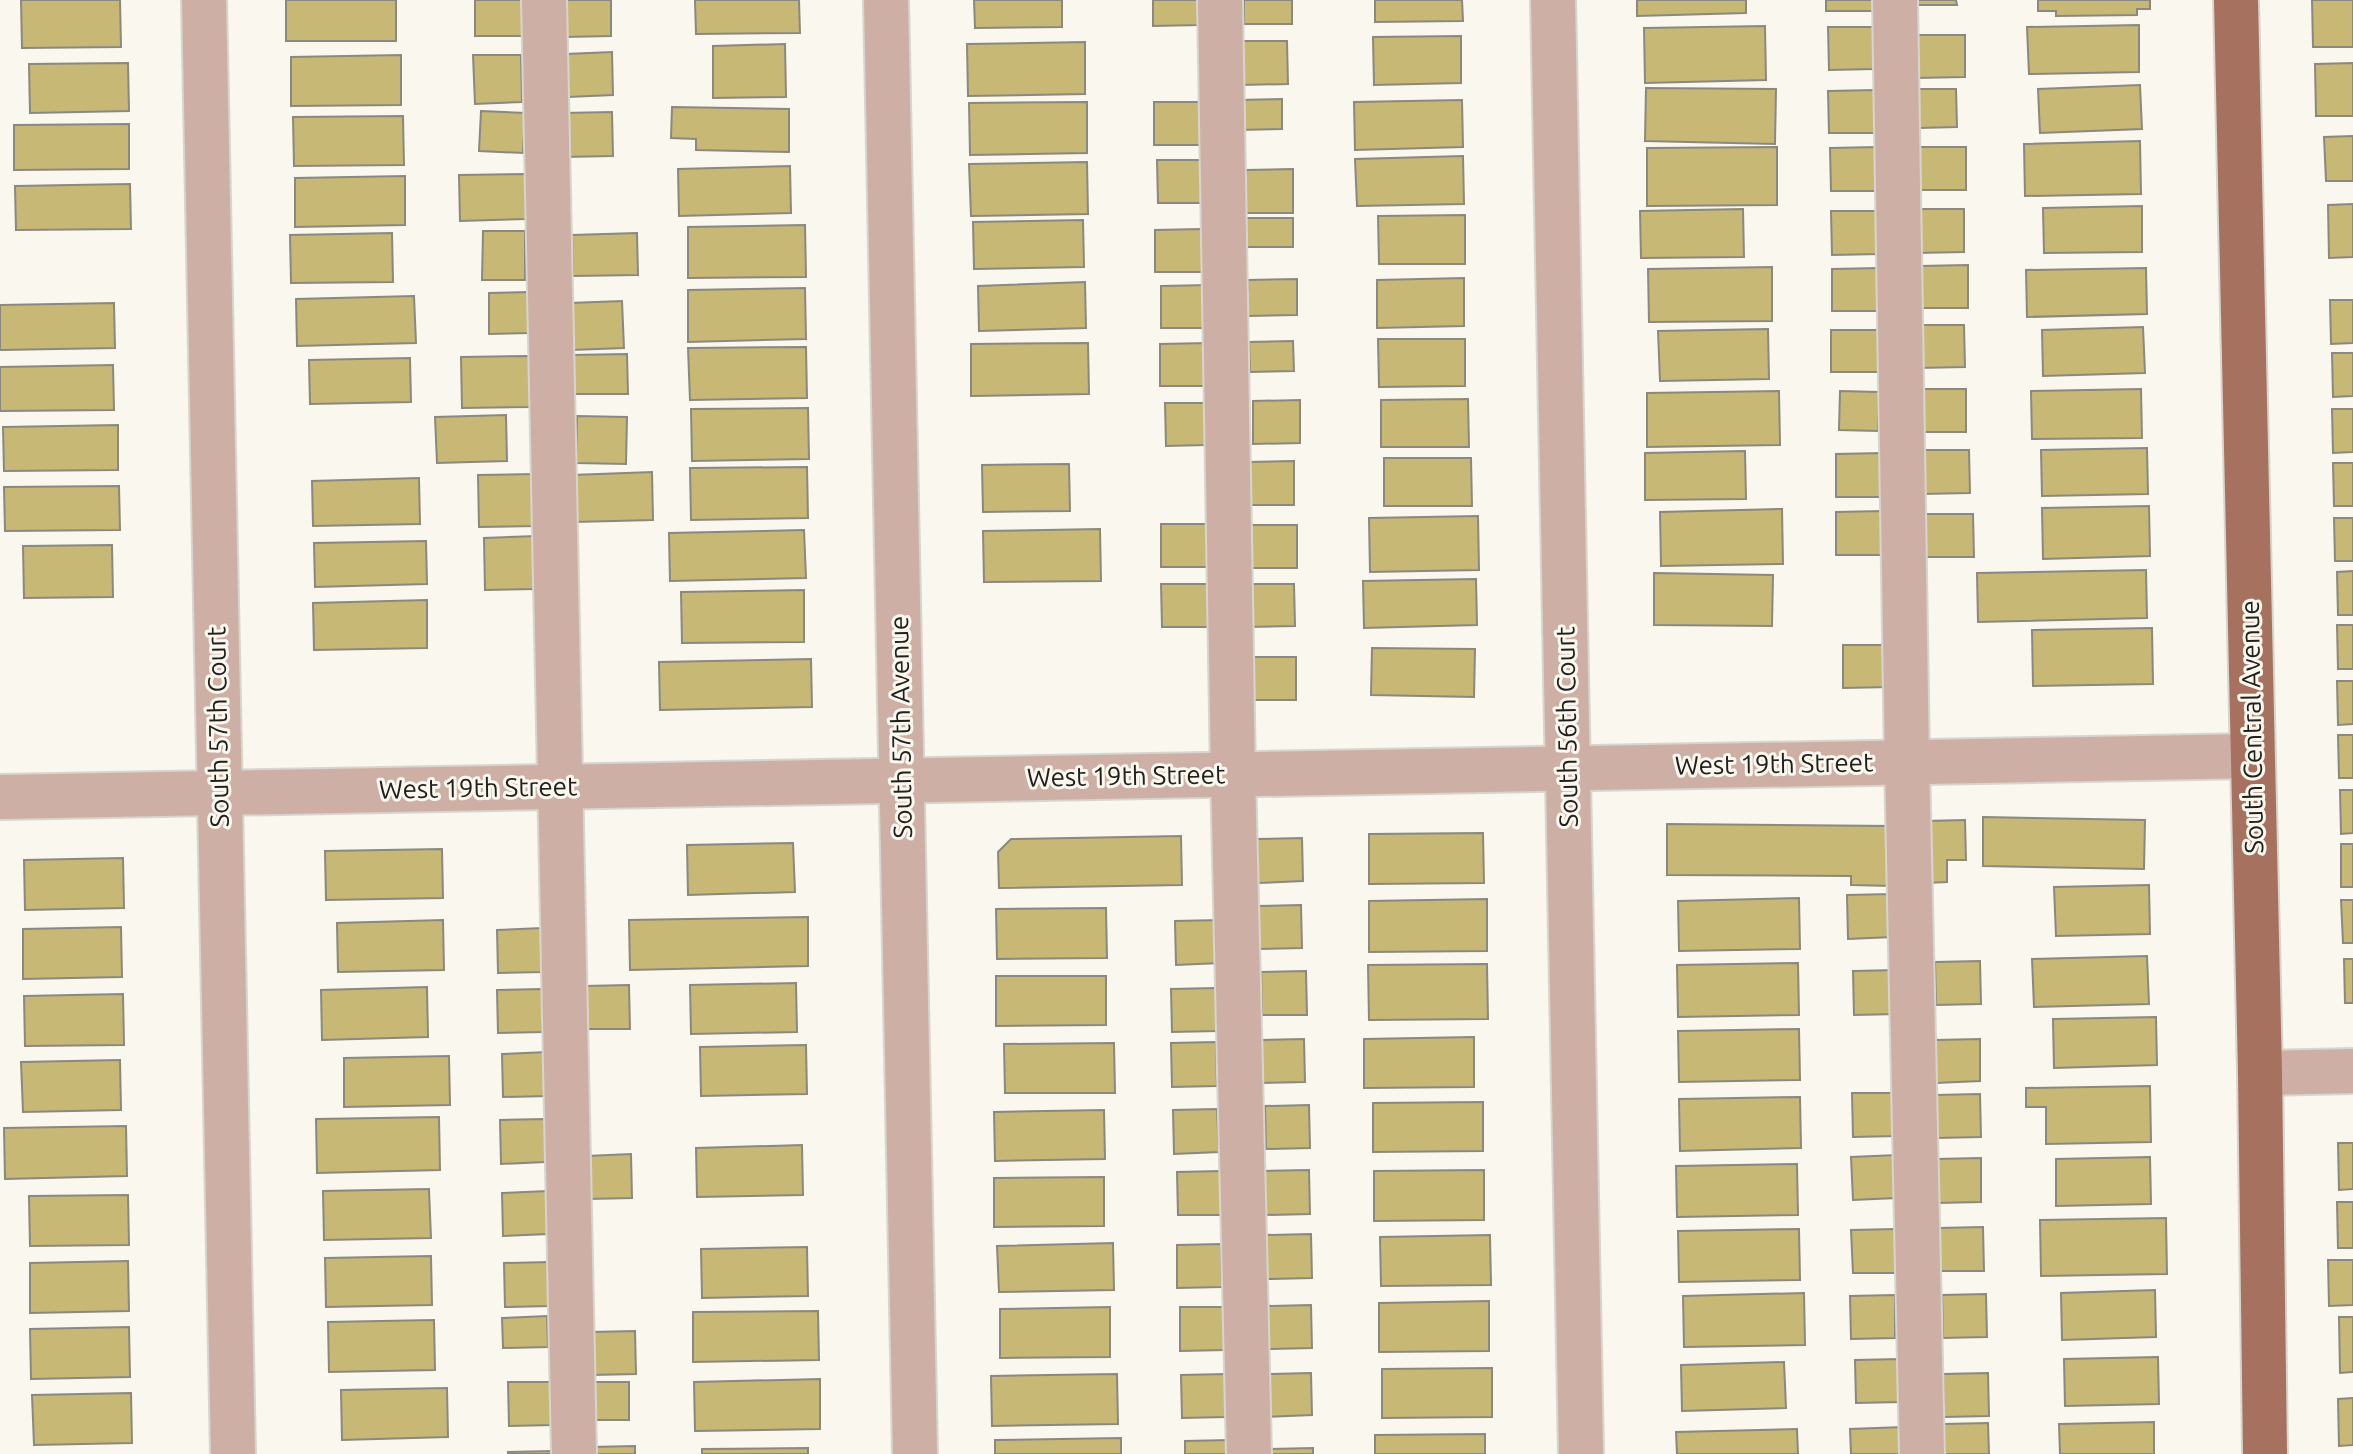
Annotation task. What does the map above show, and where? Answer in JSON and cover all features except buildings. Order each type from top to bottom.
[{"type":"main road","name":"South Central Avenue","points":[[2236,0],[2260,1073],[2265,1454]]},
{"type":"street","name":"South 57th Court","points":[[204,0],[233,1454]]},
{"type":"street","points":[[544,0],[574,1454]]},
{"type":"street","name":"South 57th Avenue","points":[[886,0],[915,1454]]},
{"type":"street","points":[[1220,0],[1233,774],[1249,1454]]},
{"type":"street","name":"South 56th Court","points":[[1553,0],[1581,1454]]},
{"type":"street","points":[[1895,0],[1922,1454]]},
{"type":"street","name":"West 19th Street","points":[[0,797],[2252,756]]},
{"type":"street","points":[[2260,1073],[2353,1071]]}]
